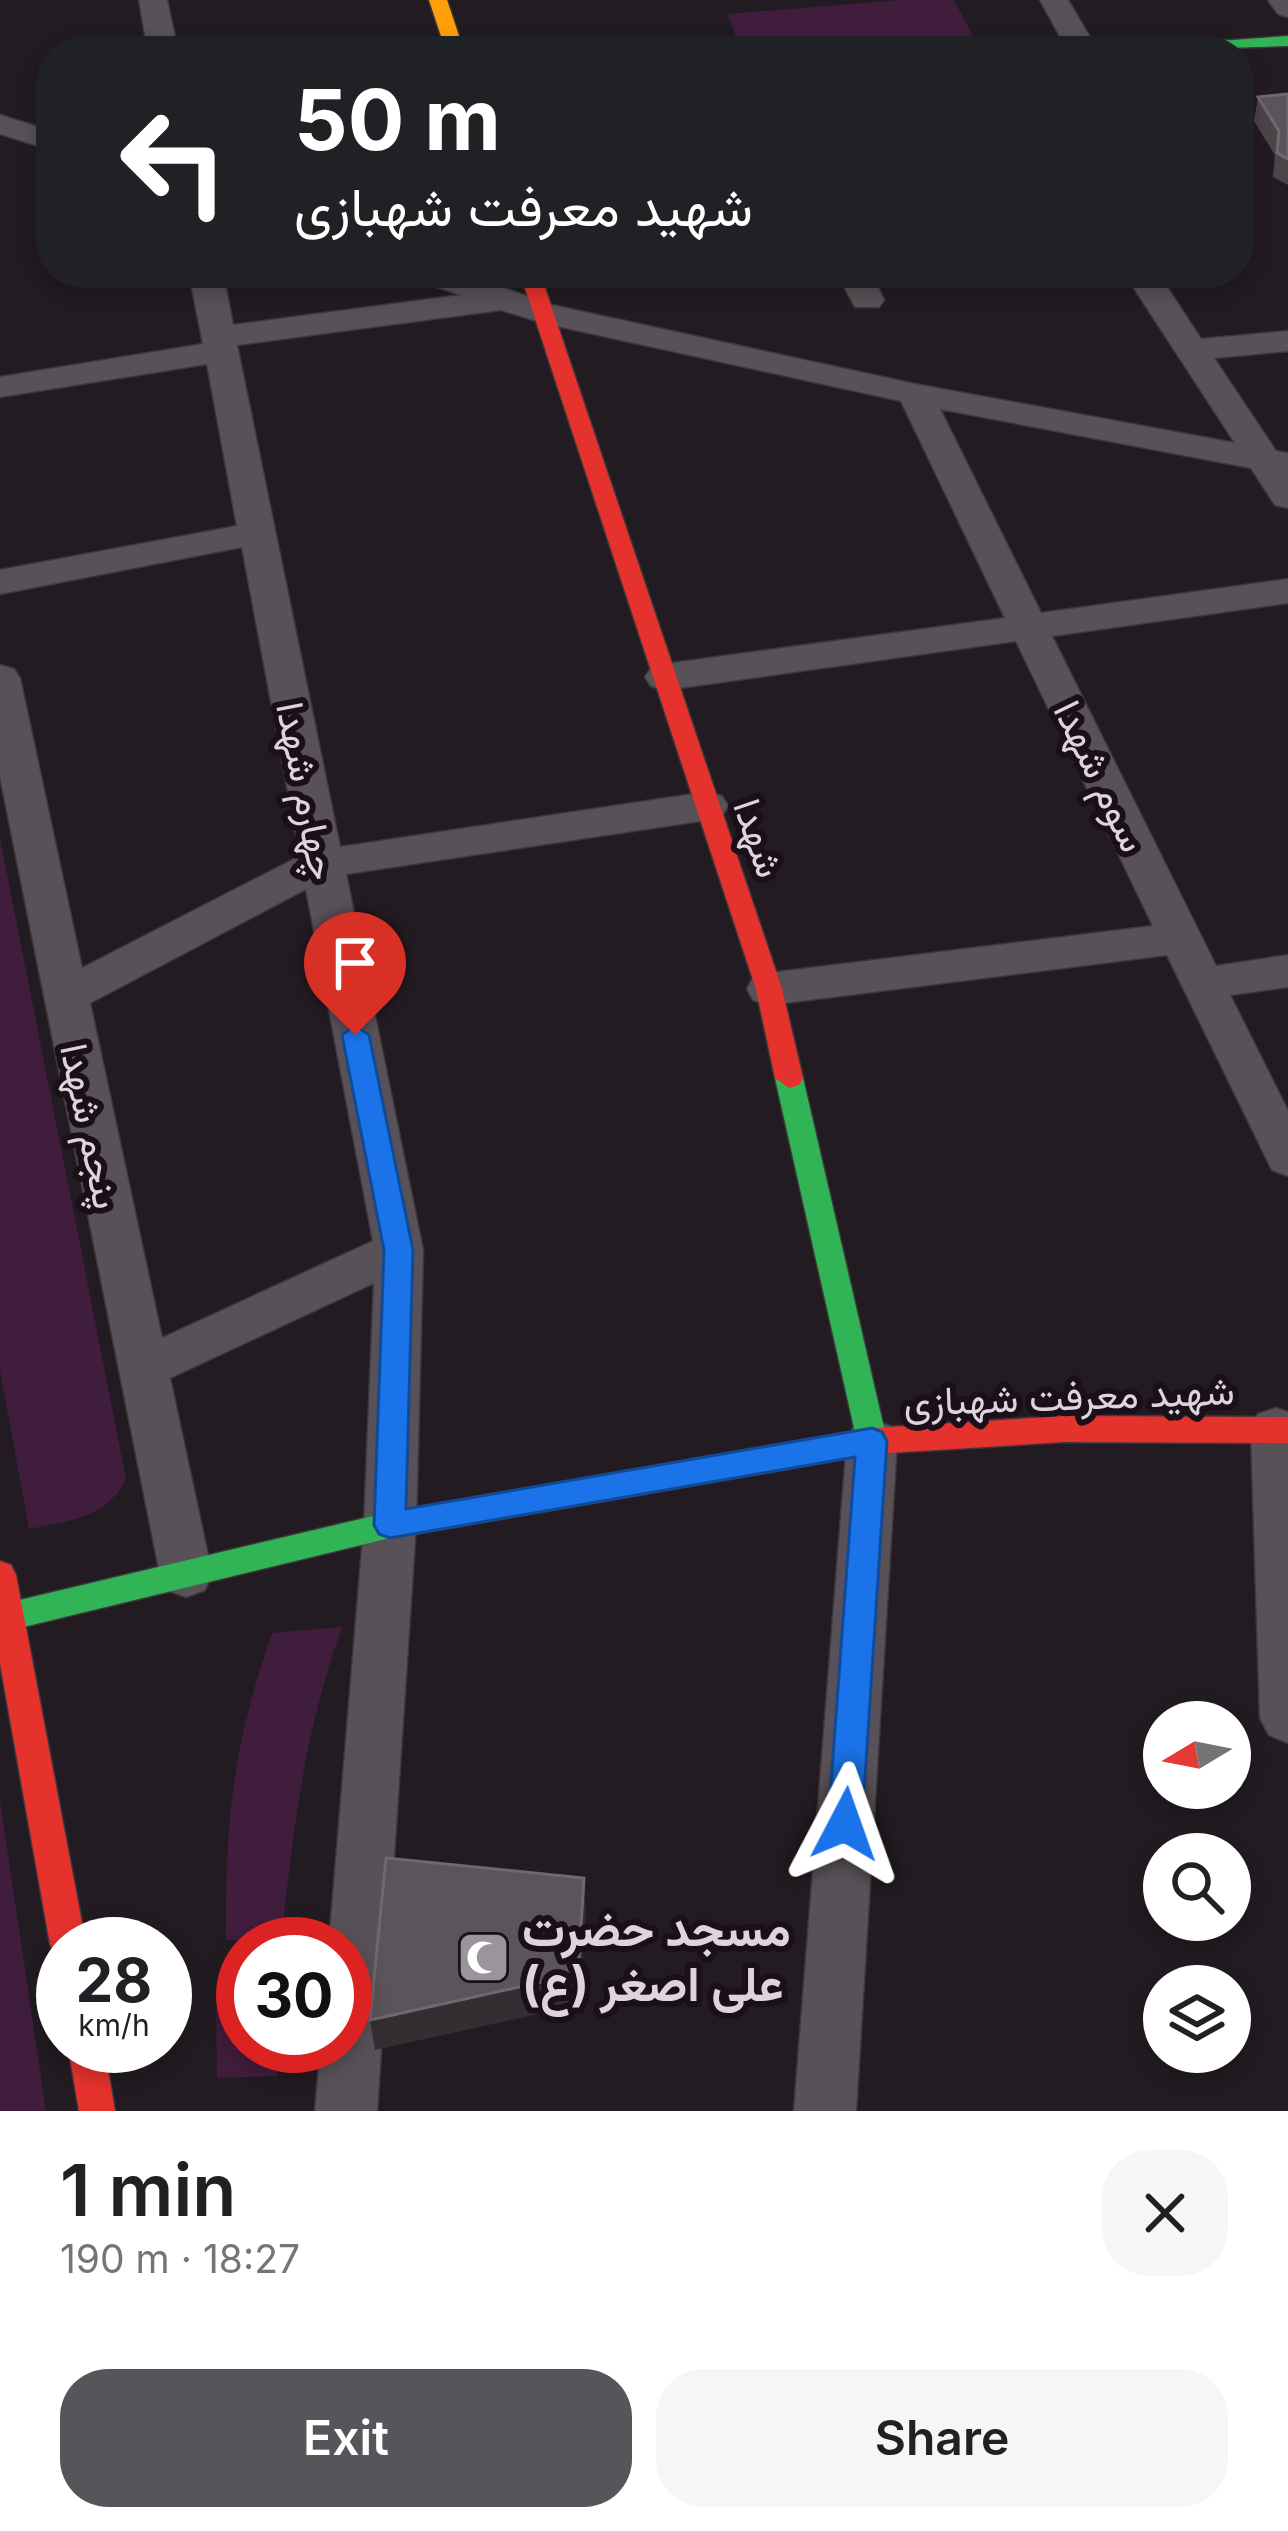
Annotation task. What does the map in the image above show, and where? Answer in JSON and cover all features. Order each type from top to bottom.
[{"type":"street","points":[[153,0],[160,36]]},
{"type":"street","points":[[438,0],[450,36]]},
{"type":"street","points":[[1054,0],[1074,36]]},
{"type":"street","points":[[1282,0],[1288,8]]},
{"type":"street","points":[[1254,43],[1288,41]]},
{"type":"street","points":[[0,124],[36,136]]},
{"type":"street","name":"چهارم شهدا","points":[[209,288],[399,1250],[390,1525],[346,2111]]},
{"type":"street","points":[[472,288],[543,313],[915,394],[1276,462]]},
{"type":"street","name":"شهدا","points":[[535,288],[769,989],[872,1441]]},
{"type":"street","points":[[1151,288],[1190,350],[1276,462],[1288,497]]},
{"type":"street","points":[[0,387],[221,344],[506,300]]},
{"type":"street","points":[[1190,350],[1288,340]]},
{"type":"street","name":"سوم شهدا","points":[[915,394],[1288,1157]]},
{"type":"street","points":[[0,582],[258,533]]},
{"type":"street","points":[[665,677],[1288,591]]},
{"type":"street","name":"پنجم شهدا","points":[[0,678],[186,1574]]},
{"type":"street","points":[[64,998],[320,864],[707,806]]},
{"type":"street","points":[[769,989],[1180,938]]},
{"type":"street","points":[[1203,983],[1288,971]]},
{"type":"street","points":[[142,1370],[399,1250]]},
{"type":"street","name":"شهید معرفت شهبازی","points":[[7,1617],[390,1525],[872,1441],[1064,1429],[1282,1430]]},
{"type":"street","points":[[1282,1430],[1288,1718]]},
{"type":"street","points":[[825,2111],[872,1441]]},
{"type":"street","points":[[0,1575],[63,1917]]},
{"type":"street","points":[[91,2073],[98,2111]]},
{"type":"shaded area","points":[[954,0],[973,36],[736,36],[727,14]]},
{"type":"shaded area","points":[[0,838],[126,1479],[97,1510],[29,1529],[0,1370]]},
{"type":"shaded area","points":[[342,1627],[309,1744],[284,1917],[226,1917],[234,1784],[248,1711],[272,1633]]},
{"type":"shaded area","points":[[0,1801],[36,2044],[36,2073],[40,2073],[46,2111],[0,2111]]},
{"type":"shaded area","points":[[217,2073],[277,2073],[277,2076],[217,2078]]},
{"type":"building","points":[[1288,94],[1288,159],[1277,153],[1279,131],[1258,97]]},
{"type":"building","name":"مسجد حضرت علی اصغر (ع)","points":[[386,1858],[584,1878],[578,1974],[372,2020]]},
{"type":"traffic: fast","points":[[1254,43],[1288,41]]},
{"type":"traffic: fast","points":[[789,1078],[872,1441]]},
{"type":"traffic: fast","points":[[7,1617],[390,1525],[626,1484]]},
{"type":"traffic: slow","points":[[438,0],[450,36]]},
{"type":"traffic: jam","points":[[535,288],[769,989],[789,1078]]},
{"type":"traffic: jam","points":[[626,1484],[872,1441],[1064,1429],[1288,1430]]},
{"type":"traffic: jam","points":[[0,1575],[63,1917]]},
{"type":"traffic: jam","points":[[91,2073],[97,2111]]},
{"type":"place","name":"مسجد حضرت علی اصغر (ع)","points":[[483,1957]]},
{"type":"route","points":[[355,1035],[399,1250],[390,1525],[872,1441],[845,1824]]}]
